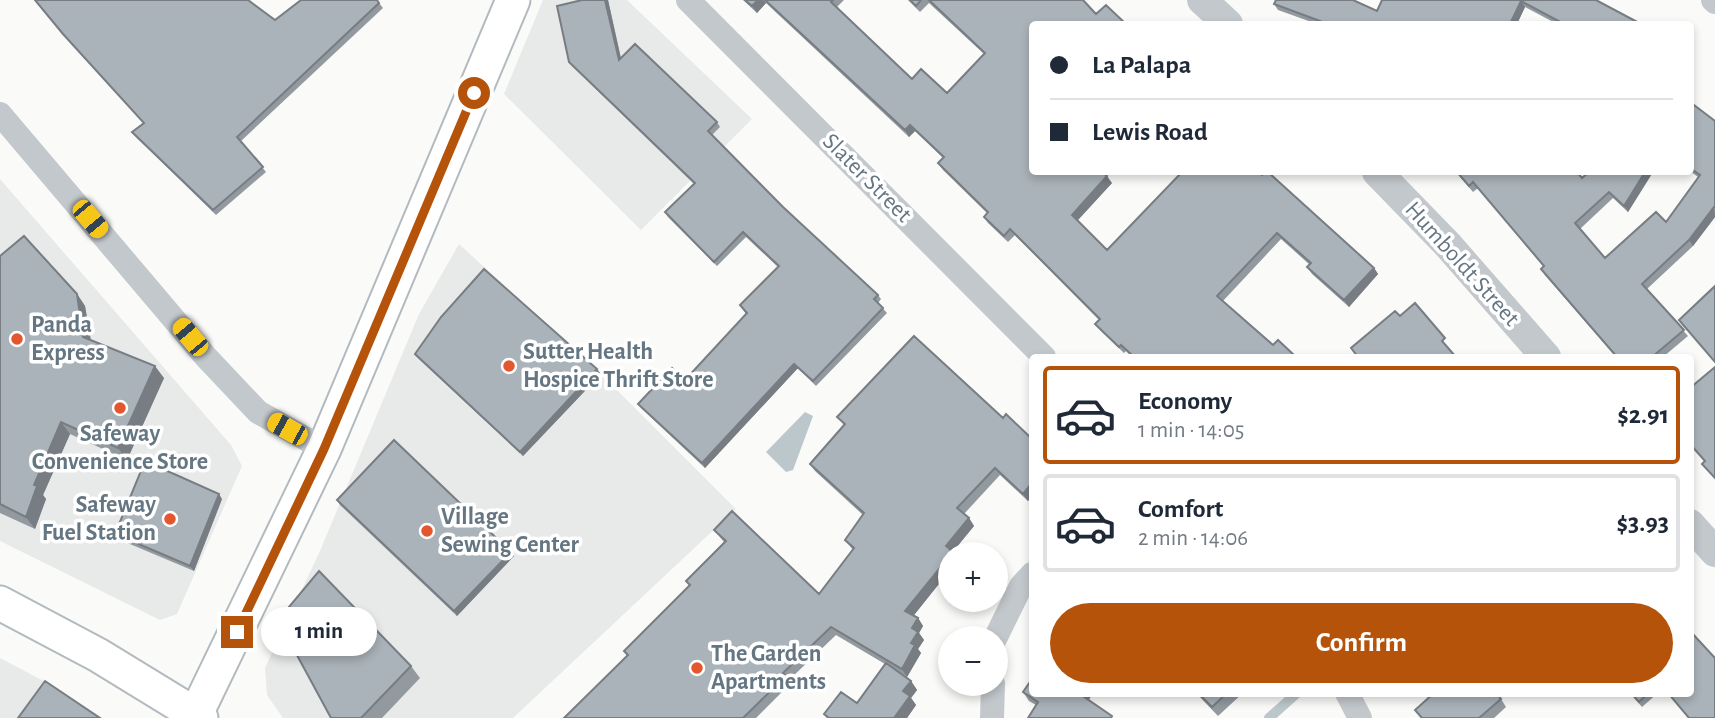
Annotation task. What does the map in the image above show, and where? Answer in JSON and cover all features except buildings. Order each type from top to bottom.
[{"type":"main road","points":[[0,603],[99,655],[197,717],[324,449],[513,0]]},
{"type":"street","name":"Slater Street","points":[[688,0],[1041,354]]},
{"type":"street","points":[[1202,0],[1225,21]]},
{"type":"street","points":[[0,114],[197,346],[258,412],[324,449]]},
{"type":"street","name":"Humboldt Street","points":[[1380,175],[1448,245],[1543,354]]},
{"type":"street","points":[[1694,528],[1715,552]]},
{"type":"street","points":[[1001,626],[1021,586],[1029,577]]},
{"type":"street","points":[[992,718],[993,696]]},
{"type":"street","points":[[1349,697],[1360,718]]},
{"type":"shaded area","points":[[543,0],[627,0],[752,119],[641,230],[504,94]]},
{"type":"shaded area","points":[[0,179],[231,445],[242,466],[177,614],[160,620],[0,541]]},
{"type":"shaded area","points":[[459,244],[601,374],[736,509],[513,718],[283,718],[267,695],[265,668],[320,551],[419,314]]},
{"type":"shaded area","points":[[805,412],[813,416],[793,470],[786,472],[766,452]]},
{"type":"shaded area","points":[[0,658],[55,687],[102,718],[0,718]]},
{"type":"waterway","points":[[1269,718],[1293,697]]},
{"type":"place","name":"Panda Express","points":[[17,339]]},
{"type":"place","name":"Sutter Health Hospice Thrift Store","points":[[509,366]]},
{"type":"place","name":"Safeway Convenience Store","points":[[120,408]]},
{"type":"place","name":"Safeway Fuel Station","points":[[170,519]]},
{"type":"place","name":"Village Sewing Center","points":[[427,531]]},
{"type":"place","name":"The Garden Apartments","points":[[697,668]]},
{"type":"route","points":[[237,632],[324,449],[474,93]]}]
